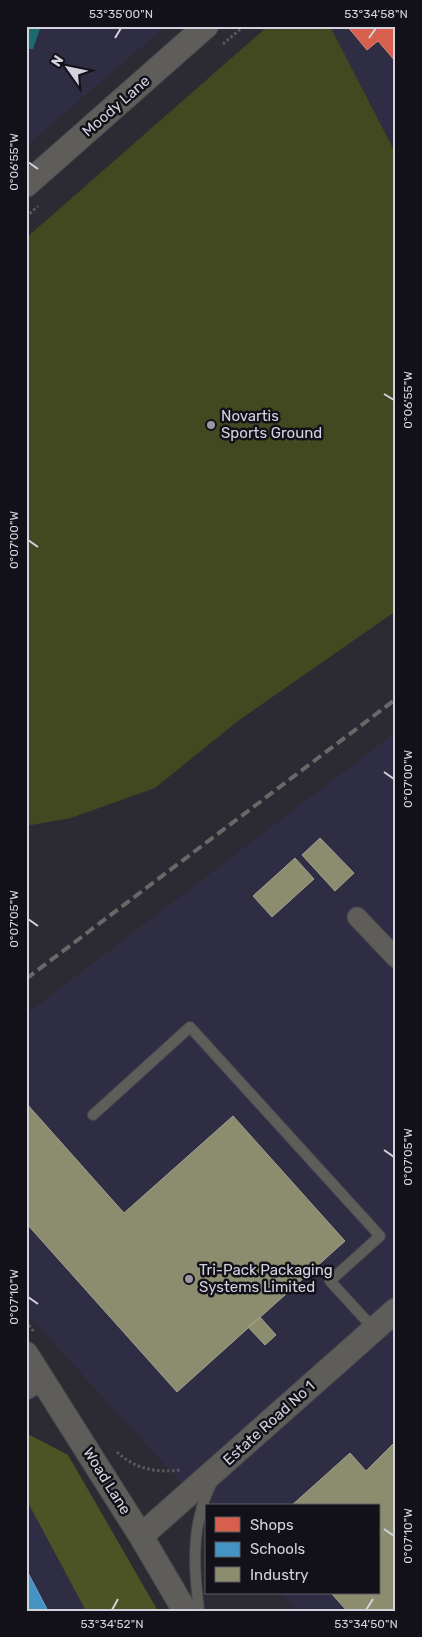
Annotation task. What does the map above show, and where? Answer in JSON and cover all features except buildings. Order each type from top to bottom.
[{"type":"street","name":"Moody Lane","points":[[26,185],[206,26]]},
{"type":"street","points":[[358,917],[396,958]]},
{"type":"street","name":"Estate Road No 1","points":[[142,1536],[396,1310]]},
{"type":"street","name":"Woad Lane","points":[[26,1354],[35,1385],[142,1536],[185,1611]]},
{"type":"lane","points":[[93,1115],[190,1027],[380,1236],[330,1281],[374,1330]]},
{"type":"lane","points":[[199,1611],[195,1574],[196,1539],[200,1512],[215,1472]]},
{"type":"path","points":[[115,1449],[126,1460],[143,1469],[166,1472],[183,1469]]},
{"type":"shaded area","points":[[26,26],[166,26],[26,146]]},
{"type":"shaded area","points":[[330,26],[396,26],[396,153]]},
{"type":"shaded area","points":[[396,732],[396,1611],[297,1611],[282,1594],[380,1594],[380,1504],[205,1504],[205,1509],[26,1313],[26,1014]]},
{"type":"shaded area","points":[[26,1499],[86,1611],[26,1611]]},
{"type":"green space","name":"Novartis Sports Ground","points":[[268,26],[330,26],[396,154],[396,611],[238,721],[155,788],[71,818],[26,826],[26,238]]},
{"type":"green space","points":[[26,1433],[68,1455],[158,1611],[86,1611],[26,1499]]},
{"type":"water","points":[[26,26],[41,26],[33,49],[26,49]]},
{"type":"railway","points":[[26,979],[396,699]]},
{"type":"place","name":"Novartis Sports Ground","points":[[211,425]]},
{"type":"place","name":"Tri-Pack Packaging Systems Limited","points":[[189,1279]]}]
